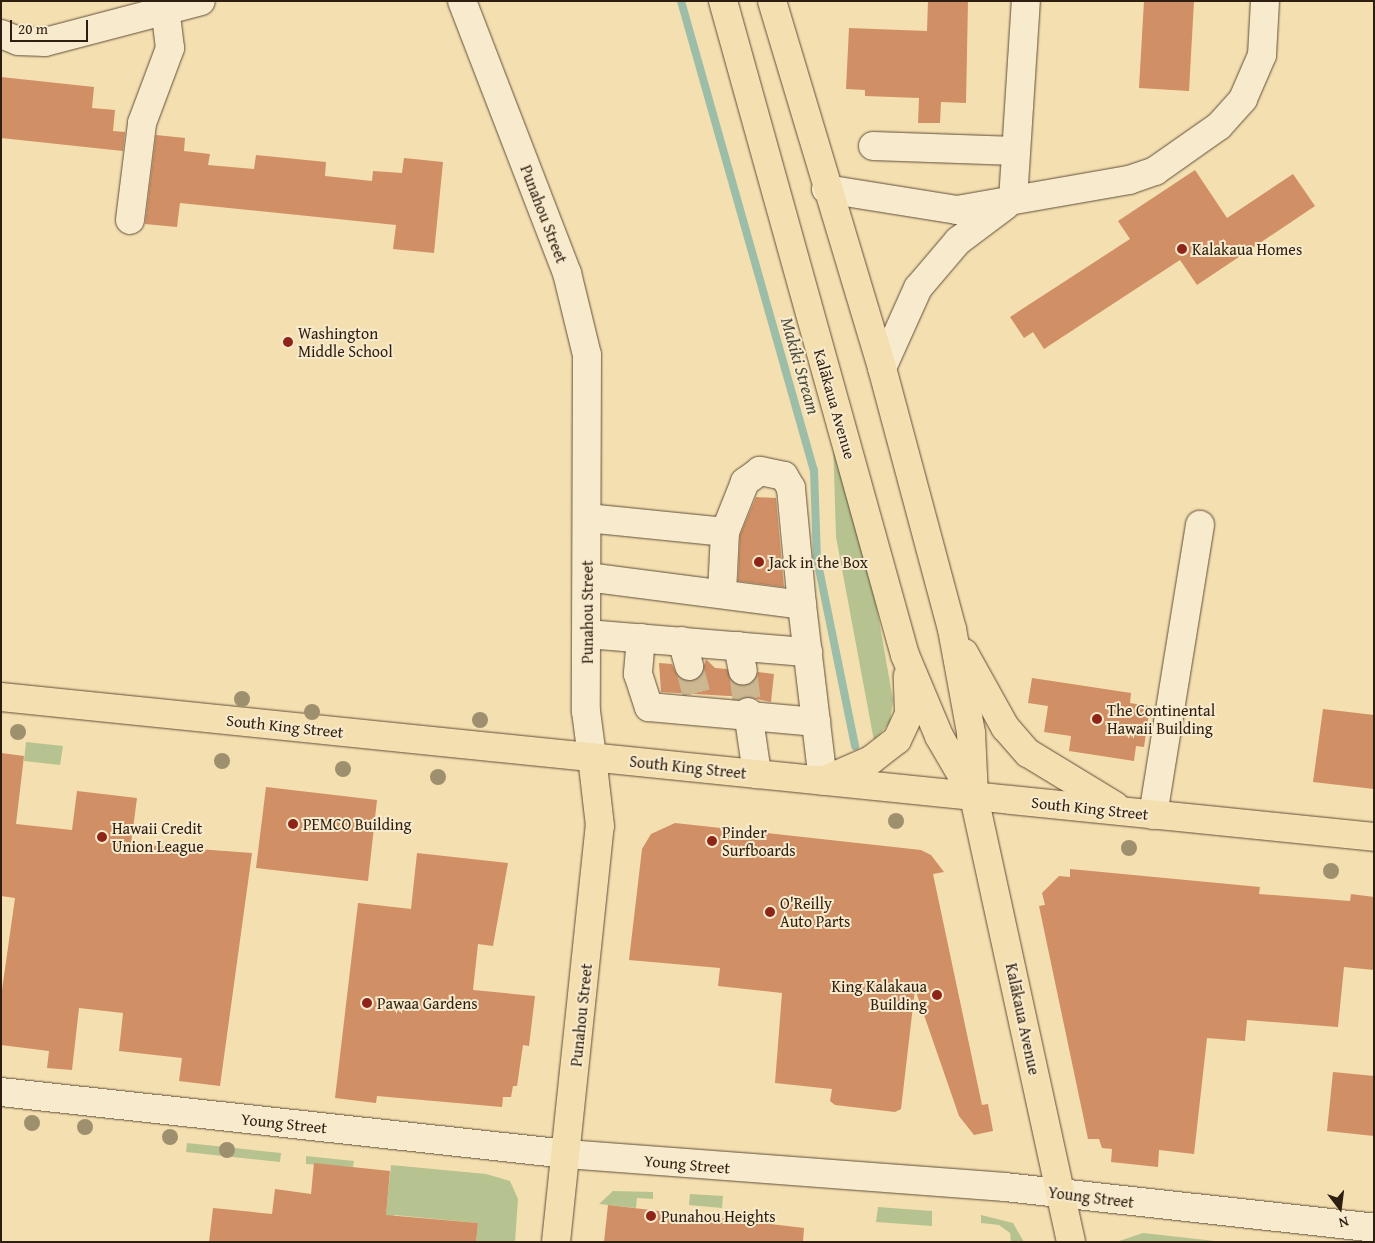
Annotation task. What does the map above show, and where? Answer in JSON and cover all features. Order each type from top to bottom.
[{"type":"main road","name":"Kalākaua Avenue","points":[[723,1],[904,655],[939,736],[974,797]]},
{"type":"main road","name":"Kalākaua Avenue","points":[[772,1],[826,189],[882,368],[952,629],[971,733],[974,797],[1071,1242]]},
{"type":"main road","points":[[952,629],[993,708],[1028,754],[1141,814]]},
{"type":"main road","points":[[823,781],[881,754],[902,733],[910,700],[904,655]]},
{"type":"main road","name":"South King Street","points":[[1,697],[1374,837]]},
{"type":"main road","name":"Punahou Street","points":[[556,1242],[567,1154],[600,826],[592,758]]},
{"type":"street","points":[[1,34],[18,41],[45,42],[165,8],[201,1]]},
{"type":"street","name":"Punahou Street","points":[[462,1],[577,304],[587,355],[586,711],[592,758]]},
{"type":"street","points":[[882,368],[918,288],[932,270],[958,242],[1013,200],[1026,1]]},
{"type":"street","points":[[826,189],[938,210],[1013,200],[1142,176],[1219,126],[1243,99],[1258,71],[1265,1]]},
{"type":"street","points":[[130,220],[142,123],[170,48],[165,8]]},
{"type":"street","points":[[873,146],[1016,151]]},
{"type":"street","points":[[722,594],[724,532],[745,482],[760,471],[784,476],[791,488],[802,605],[823,781]]},
{"type":"street","points":[[587,518],[724,532]]},
{"type":"street","points":[[1141,814],[1200,524]]},
{"type":"street","points":[[587,577],[802,605]]},
{"type":"street","points":[[587,634],[641,638],[686,653],[741,659],[808,652]]},
{"type":"street","points":[[641,638],[638,674],[649,707],[816,722]]},
{"type":"street","points":[[749,715],[757,774]]},
{"type":"street","name":"Young Street","points":[[1,1092],[567,1154],[1061,1193],[1374,1228]]},
{"type":"green space","points":[[833,441],[872,580],[893,700],[890,722],[874,741],[836,537]]},
{"type":"green space","points":[[26,742],[63,746],[60,765],[24,761]]},
{"type":"green space","points":[[187,1143],[281,1153],[280,1162],[186,1152]]},
{"type":"green space","points":[[306,1156],[354,1161],[353,1167],[306,1164]]},
{"type":"green space","points":[[391,1165],[486,1174],[510,1181],[518,1199],[515,1242],[476,1242],[478,1223],[394,1215],[383,1242]]},
{"type":"green space","points":[[613,1191],[653,1192],[653,1199],[637,1198],[636,1208],[599,1204]]},
{"type":"green space","points":[[690,1194],[723,1196],[722,1208],[689,1205]]},
{"type":"green space","points":[[878,1207],[932,1211],[932,1226],[876,1222]]},
{"type":"green space","points":[[981,1215],[1013,1223],[1024,1242],[1011,1242],[1010,1233],[999,1225],[981,1223]]},
{"type":"green space","points":[[1143,1233],[1224,1242],[1116,1242]]},
{"type":"building","points":[[928,1],[968,1],[966,103],[941,102],[940,123],[918,123],[919,98],[865,96],[865,90],[846,89],[849,28],[927,31]]},
{"type":"building","points":[[1144,1],[1194,1],[1189,91],[1139,88]]},
{"type":"building","points":[[1,77],[94,87],[92,108],[115,110],[113,131],[125,132],[123,151],[1,138]]},
{"type":"building","points":[[156,135],[185,138],[184,151],[210,154],[208,165],[254,169],[256,155],[326,162],[325,176],[372,181],[373,171],[402,173],[404,158],[443,162],[434,253],[393,249],[396,225],[180,203],[177,227],[145,224]]},
{"type":"building","name":"Kalakaua Homes","points":[[1195,170],[1227,218],[1293,174],[1315,206],[1197,285],[1180,260],[1044,349],[1033,332],[1024,338],[1010,317],[1130,239],[1118,221]]},
{"type":"building","name":"Jack in the Box","points":[[756,497],[776,498],[784,587],[738,581],[740,535]]},
{"type":"building","points":[[706,659],[715,668],[727,669],[738,686],[753,683],[758,672],[774,674],[771,702],[746,697],[661,692],[659,663],[672,664],[678,677],[693,681],[700,677]]},
{"type":"building","name":"The Continental Hawaii Building","points":[[1032,678],[1131,693],[1130,703],[1150,706],[1144,747],[1136,746],[1134,761],[1069,751],[1071,736],[1044,732],[1048,706],[1028,703]]},
{"type":"building","points":[[1323,709],[1374,715],[1374,789],[1313,782]]},
{"type":"building","points":[[1,753],[24,756],[16,824],[72,830],[77,791],[137,798],[131,844],[252,853],[220,1086],[179,1081],[182,1058],[119,1051],[123,1013],[79,1008],[72,1070],[47,1068],[49,1051],[1,1045],[1,997],[15,898],[1,896]]},
{"type":"building","points":[[266,787],[377,800],[368,881],[256,868]]},
{"type":"building","points":[[675,823],[921,850],[931,855],[944,872],[933,874],[982,1105],[988,1104],[993,1131],[974,1135],[959,1116],[915,989],[901,1109],[895,1112],[835,1105],[830,1101],[832,1089],[775,1083],[782,993],[718,986],[720,968],[629,960],[642,849],[651,834]]},
{"type":"building","points":[[417,853],[508,863],[493,946],[478,944],[473,990],[535,996],[529,1046],[523,1045],[517,1086],[513,1086],[511,1097],[503,1097],[502,1107],[377,1096],[376,1103],[335,1098],[358,903],[411,909]]},
{"type":"building","points":[[1070,869],[1260,887],[1259,894],[1350,901],[1351,894],[1374,897],[1374,970],[1344,967],[1338,1027],[1247,1020],[1245,1041],[1207,1038],[1194,1154],[1159,1150],[1158,1167],[1111,1162],[1112,1149],[1102,1148],[1099,1139],[1088,1139],[1039,906],[1045,905],[1042,893],[1059,876],[1070,877]]},
{"type":"building","points":[[1333,1072],[1374,1076],[1374,1136],[1327,1131]]},
{"type":"building","points":[[314,1163],[390,1171],[386,1215],[478,1223],[476,1242],[209,1242],[213,1208],[272,1214],[275,1189],[311,1194]]},
{"type":"building","name":"Punahou Heights","points":[[608,1205],[804,1228],[803,1242],[604,1242]]},
{"type":"waterway","name":"Makiki Stream","points":[[681,1],[814,470],[817,559],[855,746]]},
{"type":"tunnel","points":[[689,666],[700,707]]},
{"type":"tunnel","points":[[743,671],[748,712]]},
{"type":"place","name":"Kalakaua Homes","points":[[1182,249]]},
{"type":"place","name":"Washington Middle School","points":[[288,342]]},
{"type":"place","name":"Jack in the Box","points":[[759,562]]},
{"type":"place","name":"The Continental Hawaii Building","points":[[1097,719]]},
{"type":"place","name":"PEMCO Building","points":[[293,824]]},
{"type":"place","name":"Hawaii Credit Union League","points":[[102,837]]},
{"type":"place","name":"Pinder Surfboards","points":[[712,841]]},
{"type":"place","name":"O'Reilly Auto Parts","points":[[770,912]]},
{"type":"place","name":"King Kalakaua Building","points":[[937,995]]},
{"type":"place","name":"Pawaa Gardens","points":[[367,1003]]},
{"type":"place","name":"Punahou Heights","points":[[651,1216]]}]
